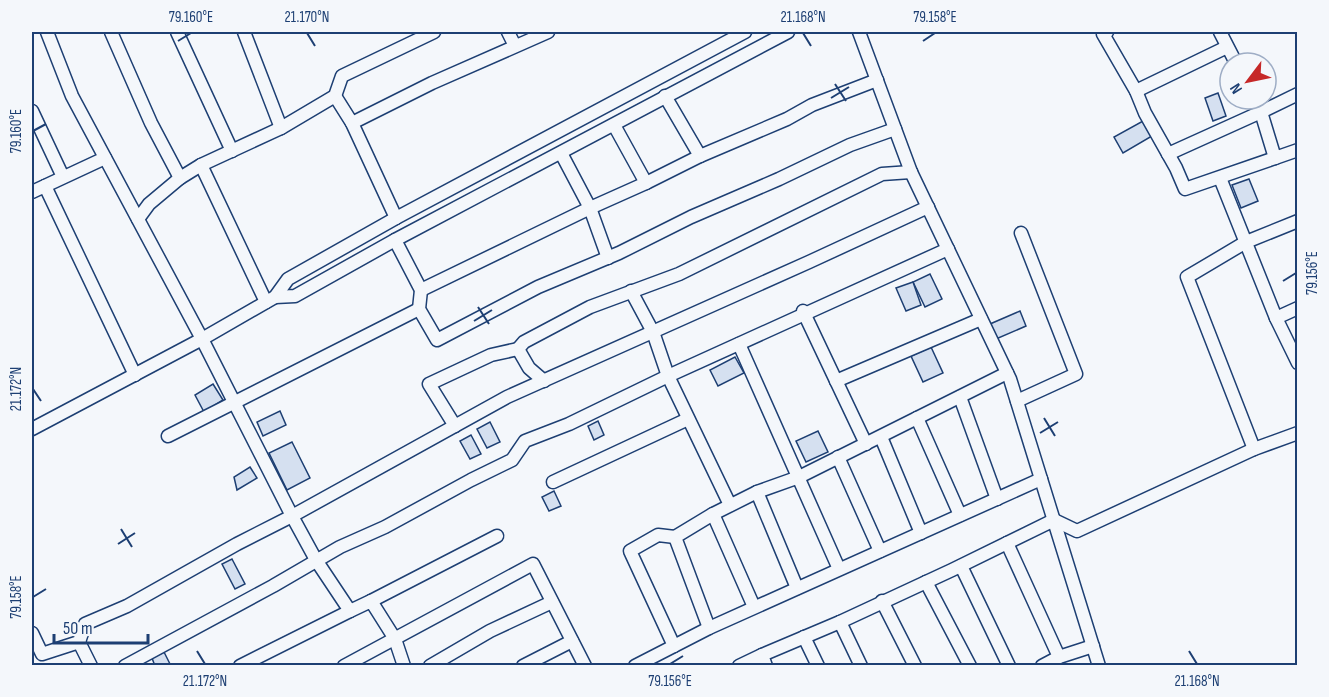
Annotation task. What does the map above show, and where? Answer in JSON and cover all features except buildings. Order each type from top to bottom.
[{"type":"street","points":[[47,32],[72,96],[202,339],[292,516],[316,560],[350,611]]},
{"type":"street","points":[[111,32],[151,123],[180,178]]},
{"type":"street","points":[[177,32],[232,151]]},
{"type":"street","points":[[244,32],[281,128]]},
{"type":"street","points":[[138,219],[150,204],[180,178],[201,165],[281,128],[335,96],[342,76],[434,32]]},
{"type":"street","points":[[508,32],[515,46]]},
{"type":"street","points":[[352,123],[432,83],[548,32]]},
{"type":"street","points":[[32,429],[202,339],[271,299],[288,279],[396,218],[745,32]]},
{"type":"street","points":[[271,299],[295,296],[395,240],[788,32]]},
{"type":"street","points":[[859,32],[911,172],[1007,374],[1099,666]]},
{"type":"street","points":[[1107,32],[1103,34],[1136,91],[1144,113],[1185,189],[1298,150]]},
{"type":"street","points":[[1220,32],[1229,51]]},
{"type":"street","points":[[1136,91],[1227,47]]},
{"type":"street","points":[[421,290],[700,156],[786,119],[812,105],[877,80]]},
{"type":"street","points":[[1168,154],[1298,94]]},
{"type":"street","points":[[335,96],[352,123],[396,218]]},
{"type":"street","points":[[665,96],[700,156]]},
{"type":"street","points":[[32,111],[63,177]]},
{"type":"street","points":[[1261,112],[1275,158]]},
{"type":"street","points":[[615,125],[646,183]]},
{"type":"street","points":[[395,240],[421,290],[419,309],[437,340],[538,287],[609,258],[690,217],[779,179],[850,145],[895,129]]},
{"type":"street","points":[[561,153],[590,208],[609,258]]},
{"type":"street","points":[[32,192],[105,158]]},
{"type":"street","points":[[201,165],[271,299]]},
{"type":"street","points":[[455,426],[429,384],[491,355],[518,349],[524,342],[590,307],[679,274],[882,174],[911,172]]},
{"type":"street","points":[[1220,178],[1276,318],[1298,363]]},
{"type":"street","points":[[45,186],[135,375]]},
{"type":"street","points":[[91,666],[79,642],[85,624],[127,606],[507,397],[928,207]]},
{"type":"street","points":[[1254,449],[1187,277],[1246,242],[1298,221]]},
{"type":"street","points":[[1017,401],[1076,374],[1022,233]]},
{"type":"street","points":[[125,666],[340,547],[385,527],[512,460],[525,441],[569,424],[804,313],[948,249]]},
{"type":"street","points":[[631,291],[653,332],[668,376],[730,506]]},
{"type":"street","points":[[1276,318],[1298,308]]},
{"type":"street","points":[[168,436],[419,309]]},
{"type":"street","points":[[804,313],[866,444]]},
{"type":"street","points":[[836,381],[981,319]]},
{"type":"street","points":[[739,344],[839,569]]},
{"type":"street","points":[[518,349],[529,368],[544,381]]},
{"type":"street","points":[[674,646],[630,551],[657,535],[675,537],[713,514],[757,492],[799,477],[1007,374]]},
{"type":"street","points":[[960,397],[997,499]]},
{"type":"street","points":[[917,418],[960,515]]},
{"type":"street","points":[[553,482],[688,419]]},
{"type":"street","points":[[1054,520],[1077,531],[1254,449],[1298,433]]},
{"type":"street","points":[[880,437],[921,533]]},
{"type":"street","points":[[838,457],[880,551]]},
{"type":"street","points":[[635,666],[754,607],[1041,480]]},
{"type":"street","points":[[757,492],[797,588]]},
{"type":"street","points":[[713,514],[754,607]]},
{"type":"street","points":[[739,666],[764,661],[804,636],[840,622],[961,566],[1054,520]]},
{"type":"street","points":[[240,666],[498,536]]},
{"type":"street","points":[[675,537],[709,628]]},
{"type":"street","points":[[1007,543],[1059,657]]},
{"type":"street","points":[[347,665],[533,564],[585,666]]},
{"type":"street","points":[[961,566],[1009,666]]},
{"type":"street","points":[[926,582],[970,666]]},
{"type":"street","points":[[371,601],[395,639],[404,666]]},
{"type":"street","points":[[430,666],[490,631],[552,602]]},
{"type":"street","points":[[882,602],[915,666]]},
{"type":"street","points":[[840,622],[861,666]]},
{"type":"street","points":[[32,634],[42,660],[79,642]]},
{"type":"street","points":[[804,636],[818,666]]},
{"type":"street","points":[[523,666],[572,641]]},
{"type":"street","points":[[1042,666],[1059,657],[1093,646]]}]
